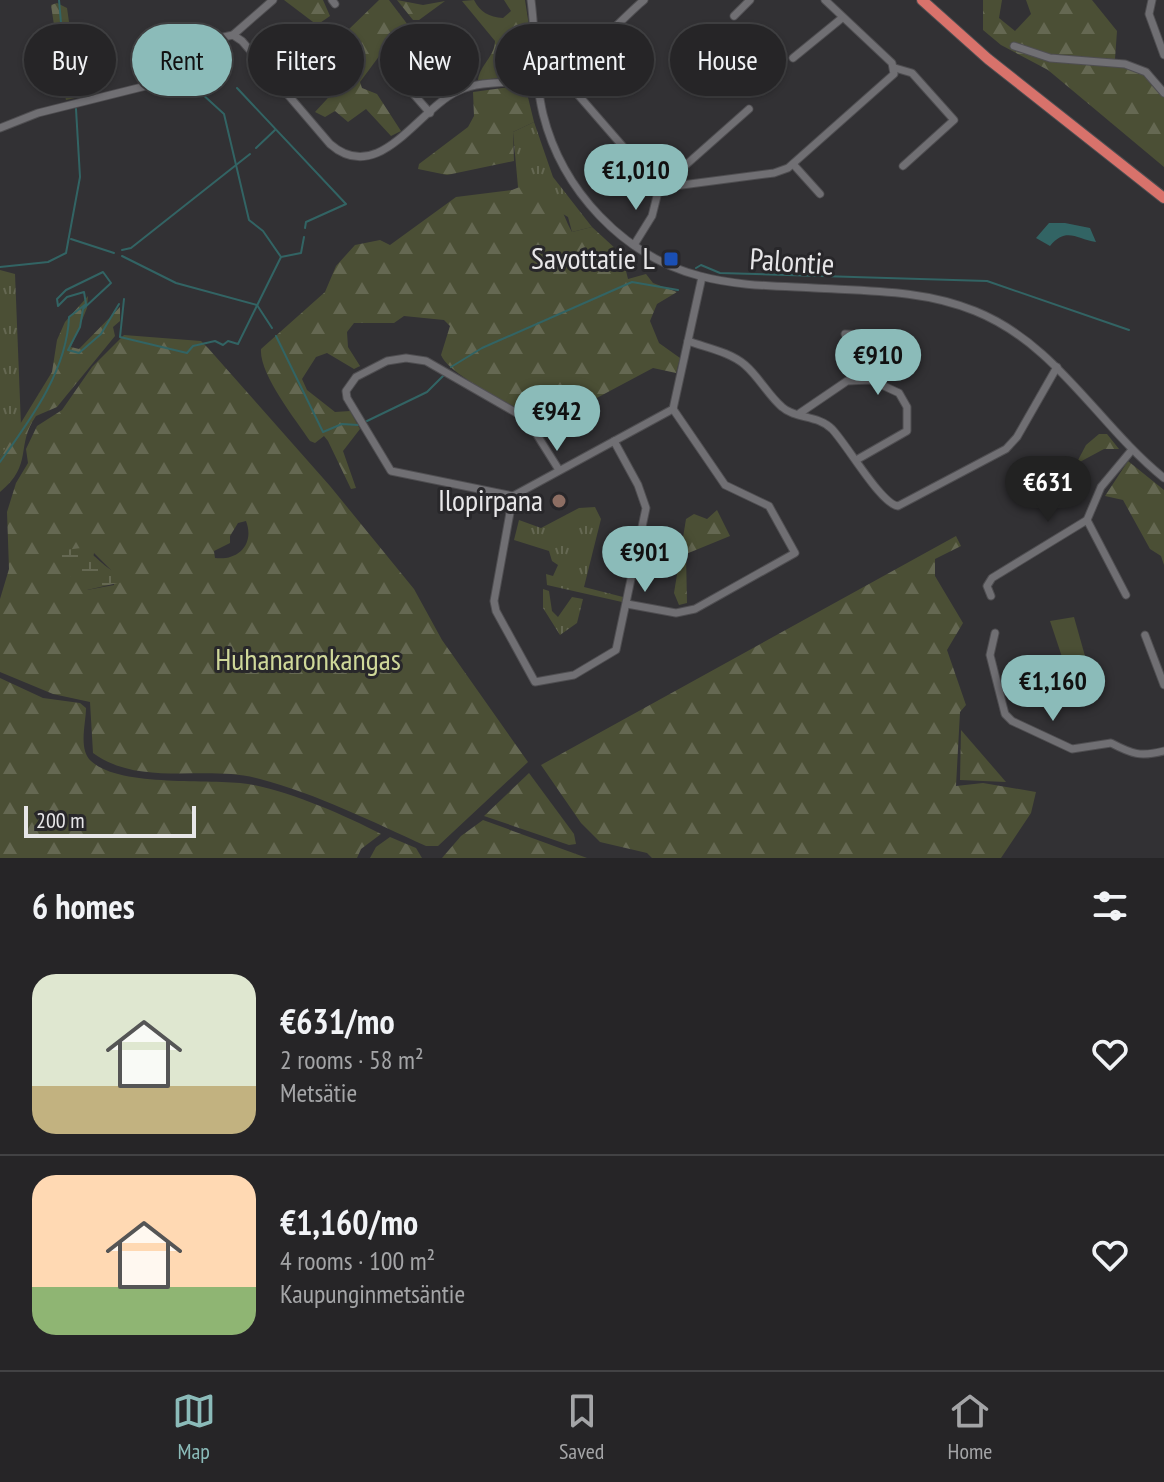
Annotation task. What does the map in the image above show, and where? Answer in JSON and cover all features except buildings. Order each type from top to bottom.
[{"type":"highway","points":[[922,0],[999,67],[1164,198]]},
{"type":"street","name":"Palontie","points":[[531,0],[533,24]]},
{"type":"street","points":[[617,24],[644,0]]},
{"type":"street","points":[[734,16],[750,0]]},
{"type":"street","points":[[825,0],[895,68],[906,69],[916,76],[954,120],[903,166]]},
{"type":"street","points":[[1152,0],[1150,18],[1164,55]]},
{"type":"street","points":[[0,128],[38,113],[144,87],[205,41],[233,35],[271,1]]},
{"type":"street","points":[[793,58],[842,18]]},
{"type":"street","points":[[233,35],[242,41],[310,121],[344,154],[358,158],[378,153],[463,89],[495,85]]},
{"type":"street","points":[[1014,46],[1050,58],[1138,68],[1149,75],[1164,93]]},
{"type":"street","points":[[659,188],[774,173],[793,164],[889,78],[895,68]]},
{"type":"street","points":[[415,96],[430,113]]},
{"type":"street","name":"Palontie","points":[[541,96],[547,129],[567,174],[594,210],[634,245],[702,277],[760,285],[928,296],[992,319],[1057,367],[1131,451],[1164,478]]},
{"type":"street","points":[[579,96],[659,188]]},
{"type":"street","points":[[634,245],[652,216],[659,188],[749,109]]},
{"type":"street","points":[[793,164],[820,194]]},
{"type":"street","points":[[559,470],[527,419],[426,361],[406,358],[387,361],[356,377],[346,391],[347,398],[391,471],[513,496],[673,409],[702,277]]},
{"type":"street","points":[[845,334],[871,335],[871,380]]},
{"type":"street","points":[[688,341],[728,355],[746,366],[783,409],[828,425],[858,459],[882,499],[889,505],[908,504],[1006,449],[1017,437],[1057,367]]},
{"type":"street","points":[[800,413],[847,381],[871,380],[899,393],[907,407],[907,431],[858,459]]},
{"type":"street","points":[[627,604],[676,613],[695,609],[795,553],[769,506],[725,485],[678,412],[673,409]]},
{"type":"street","points":[[513,496],[494,601],[535,682],[574,675],[616,650],[646,508],[638,485],[614,441]]},
{"type":"street","points":[[991,596],[987,586],[992,578],[1087,520],[1101,487],[1131,451]]},
{"type":"street","points":[[1087,520],[1126,595]]},
{"type":"street","points":[[995,633],[990,655],[1005,714],[1012,721],[1072,749],[1111,743],[1130,755],[1164,751]]},
{"type":"street","points":[[1145,635],[1164,685]]},
{"type":"green space","points":[[284,0],[323,0],[330,16],[316,24]]},
{"type":"green space","points":[[379,0],[389,0],[407,24],[380,24],[380,55],[364,77],[364,24],[354,24]]},
{"type":"green space","points":[[397,0],[423,5],[445,1],[419,20],[413,20]]},
{"type":"green space","points":[[474,0],[486,13],[503,18],[511,11],[504,0],[525,0],[529,24],[495,24],[495,41],[462,1]]},
{"type":"green space","points":[[983,0],[1002,0],[999,18],[1015,31],[1031,14],[1026,0],[1092,0],[1117,31],[1115,59],[1132,64],[1164,91],[1164,167],[1048,70],[1001,45],[983,30]]},
{"type":"green space","points":[[57,3],[67,8],[69,24],[54,24],[51,5]]},
{"type":"green space","points":[[495,41],[495,78],[479,80],[482,70]]},
{"type":"green space","points":[[364,89],[377,94],[401,131],[391,136],[366,109],[348,122],[335,111],[325,117],[315,112],[330,96],[364,96]]},
{"type":"green space","points":[[495,89],[495,96],[528,96],[534,122],[513,132],[514,161],[447,175],[418,169],[419,164],[468,127],[474,116],[473,96],[479,96],[479,91]]},
{"type":"green space","points":[[534,122],[553,177],[592,227],[572,232],[568,217],[518,187],[513,132]]},
{"type":"green space","points":[[527,184],[553,196],[572,232],[592,227],[617,250],[619,270],[626,271],[628,279],[646,274],[653,283],[677,292],[657,304],[650,321],[659,343],[680,358],[676,373],[653,368],[546,425],[472,383],[447,364],[441,355],[450,326],[444,320],[404,316],[394,323],[354,323],[347,332],[348,347],[360,366],[354,369],[327,353],[316,357],[302,379],[307,390],[335,412],[350,411],[360,429],[343,451],[356,488],[351,489],[328,441],[324,436],[315,443],[310,441],[280,396],[266,371],[261,349],[325,292],[336,266],[355,245],[380,240],[390,245],[456,197],[512,190]]},
{"type":"green space","points":[[0,270],[15,274],[21,426],[0,457]]},
{"type":"green space","points":[[88,296],[87,308],[71,347],[79,349],[120,307],[120,321],[113,327],[115,336],[57,407],[36,416],[26,437],[17,473],[0,492],[0,457],[52,372],[57,340],[65,322]]},
{"type":"green space","name":"Huhanaronkangas","points":[[124,335],[201,341],[330,486],[414,589],[442,640],[528,762],[438,846],[426,846],[324,800],[260,779],[240,775],[153,773],[112,764],[93,753],[90,702],[53,694],[0,672],[0,599],[9,569],[7,512],[16,483],[28,463],[26,449],[37,426],[62,410],[92,367]],"holes":[[[246,521],[248,537],[242,549],[231,557],[215,558],[214,551],[230,543],[230,536],[238,523]],[[94,553],[113,572],[114,585],[87,590]]]},
{"type":"green space","points":[[1099,434],[1107,434],[1119,449],[1104,449],[1076,464],[1086,445]]},
{"type":"green space","points":[[1128,461],[1164,490],[1164,565],[1161,556],[1150,549],[1123,500],[1105,496]]},
{"type":"green space","points":[[595,507],[601,519],[584,587],[623,597],[622,602],[547,585],[546,574],[553,576],[558,565],[552,561],[549,551],[514,540],[519,520],[541,528],[579,508]]},
{"type":"green space","points":[[717,510],[730,536],[686,554],[687,603],[679,605],[674,593],[686,519],[694,514],[707,519]]},
{"type":"green space","points":[[956,536],[961,546],[935,559],[935,576],[963,623],[947,650],[966,705],[960,712],[956,786],[983,783],[1036,792],[1031,813],[1001,858],[652,858],[647,853],[600,842],[581,823],[541,765]]},
{"type":"green space","points":[[81,548],[121,574],[122,582],[87,590],[53,561],[57,551]]},
{"type":"green space","points":[[543,589],[549,591],[552,611],[558,617],[572,597],[583,599],[577,623],[560,635],[543,608]]},
{"type":"green space","points":[[1074,617],[1087,663],[1073,671],[1066,669],[1050,621]]},
{"type":"green space","points":[[0,678],[43,698],[80,703],[86,708],[85,750],[91,761],[104,769],[143,779],[231,782],[264,787],[316,804],[381,834],[361,849],[357,858],[0,858]]},
{"type":"green space","points":[[961,730],[1006,782],[960,780]]},
{"type":"green space","points":[[529,773],[574,834],[576,844],[569,845],[484,816]]},
{"type":"green space","points":[[483,820],[587,858],[442,858],[461,836]]},
{"type":"green space","points":[[390,837],[416,848],[422,858],[370,858],[376,847]]},
{"type":"water","points":[[1049,223],[1090,228],[1096,242],[1067,235],[1050,246],[1036,238]]},
{"type":"waterway","points":[[59,0],[64,57],[74,97]]},
{"type":"waterway","points":[[237,88],[346,204],[306,222],[305,228]]},
{"type":"waterway","points":[[204,96],[224,114],[249,220],[263,231],[281,257]]},
{"type":"waterway","points":[[0,267],[48,262],[66,253],[80,177],[76,109]]},
{"type":"waterway","points":[[256,148],[275,130]]},
{"type":"waterway","points":[[122,250],[131,248],[250,154]]},
{"type":"waterway","points":[[124,299],[120,337],[187,353],[193,346],[215,341],[223,345],[228,341],[238,344],[281,257],[301,253],[304,237]]},
{"type":"waterway","points":[[71,239],[114,253]]},
{"type":"waterway","points":[[122,256],[176,283],[257,305],[272,328]]},
{"type":"waterway","points":[[696,268],[701,265],[720,273],[987,281],[1129,330]]},
{"type":"waterway","points":[[0,462],[54,376],[62,357],[69,317],[86,304],[84,292],[67,297],[58,306],[57,299],[66,290],[103,272],[111,283],[83,309],[80,327],[68,350],[79,353],[101,334],[119,304]]},
{"type":"waterway","points":[[451,367],[482,348],[632,282],[678,290]]},
{"type":"waterway","points":[[276,336],[323,432],[342,424],[358,425]]},
{"type":"waterway","points":[[367,421],[427,392],[444,375]]},
{"type":"place","name":"Savottatie L","points":[[671,259]]},
{"type":"place","name":"Ilopirpana","points":[[559,501]]}]
